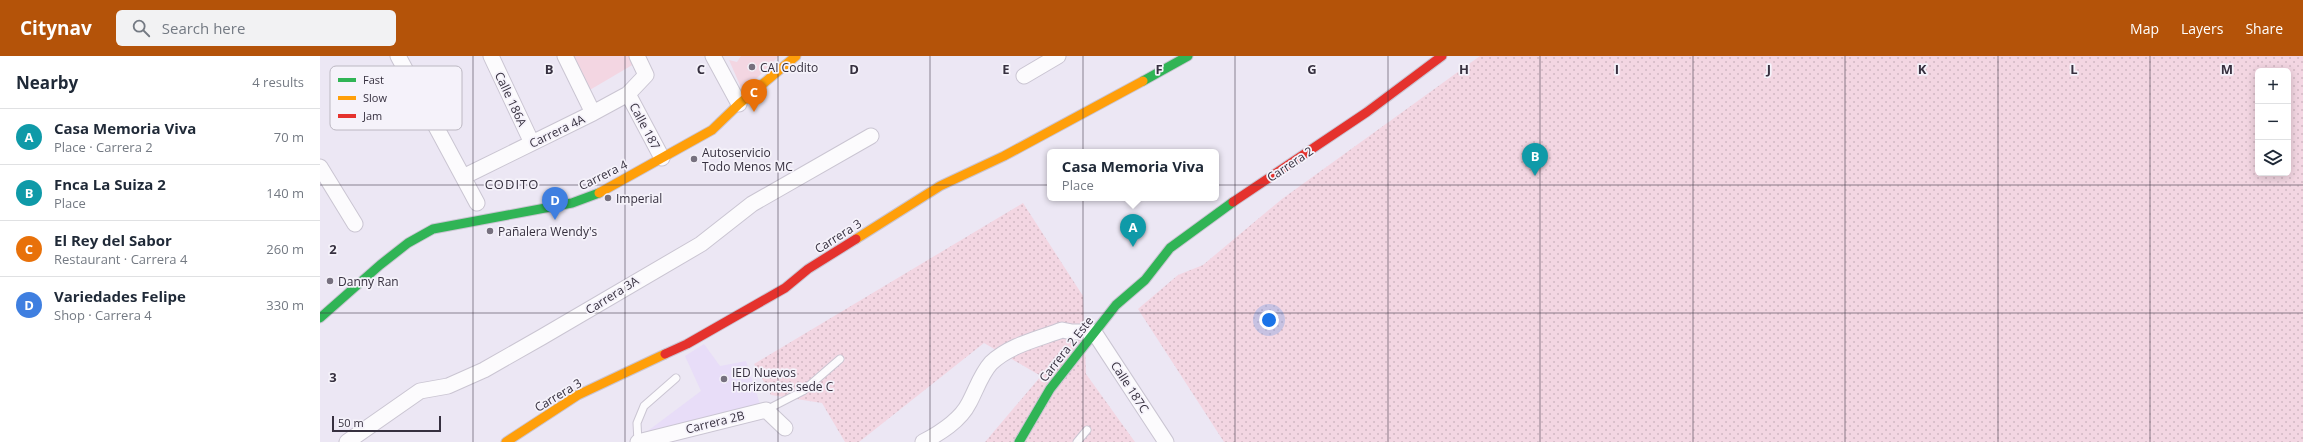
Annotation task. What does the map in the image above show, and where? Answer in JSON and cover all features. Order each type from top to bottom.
[{"type":"street","points":[[398,56],[403,66]]},
{"type":"street","name":"Calle 186A","points":[[491,56],[532,143]]},
{"type":"street","points":[[565,56],[593,113]]},
{"type":"street","name":"Carrera 4A","points":[[463,177],[593,113],[628,94],[646,75],[637,56]]},
{"type":"street","points":[[714,56],[739,104]]},
{"type":"street","name":"Carrera 4","points":[[320,318],[380,265],[408,243],[433,229],[572,203],[602,192],[712,130],[739,104],[796,56]]},
{"type":"street","points":[[1024,76],[1058,56]]},
{"type":"street","name":"Carrera 3","points":[[506,442],[578,395],[687,344],[785,288],[808,268],[940,186],[1004,156],[1188,56]]},
{"type":"street","name":"Carrera 2","points":[[1145,280],[1170,248],[1206,220],[1367,112],[1442,56]]},
{"type":"street","name":"Calle 187","points":[[628,94],[662,158]]},
{"type":"street","points":[[438,130],[477,203]]},
{"type":"street","name":"Carrera 3A","points":[[347,442],[420,391],[448,386],[484,370],[542,337],[700,244],[752,204],[871,136]]},
{"type":"street","points":[[320,167],[355,224]]},
{"type":"street","name":"Carrera 2 Este","points":[[1019,442],[1033,415],[1050,389],[1094,332],[1116,305],[1145,280]]},
{"type":"street","points":[[923,442],[940,434],[969,405],[990,364],[1005,352],[1062,330],[1072,332],[1094,332]]},
{"type":"street","name":"Calle 187C","points":[[1094,332],[1166,442]]},
{"type":"street","points":[[766,410],[785,428]]},
{"type":"street","name":"Carrera 2B","points":[[638,442],[766,410]]},
{"type":"lane","points":[[766,410],[803,391],[840,359]]},
{"type":"lane","points":[[638,442],[637,423],[644,406],[676,378]]},
{"type":"lane","points":[[1077,442],[1087,430]]},
{"type":"shaded area","points":[[574,56],[630,56],[634,64],[588,91],[569,58]]},
{"type":"shaded area","points":[[741,56],[779,56],[743,92],[729,60],[737,62]]},
{"type":"shaded area","points":[[1480,56],[2303,56],[2303,442],[1224,442],[1138,309],[1178,275],[1203,265],[1282,199]]},
{"type":"shaded area","points":[[1023,203],[1083,296],[1086,374],[1135,442],[985,442],[1041,376],[984,343],[859,442],[845,442],[822,403],[771,395],[754,364]]},
{"type":"shaded area","name":"IED Nuevos Horizontes sede C","points":[[704,344],[720,366],[746,361],[760,404],[645,433],[701,391],[685,356]]},
{"type":"traffic: fast","points":[[1143,81],[1188,56]]},
{"type":"traffic: fast","points":[[320,318],[380,265],[408,243],[433,229],[572,203],[599,193]]},
{"type":"traffic: fast","points":[[1019,442],[1050,389],[1116,305],[1145,280],[1170,248],[1233,202]]},
{"type":"traffic: slow","points":[[599,193],[712,130],[739,104],[796,56]]},
{"type":"traffic: slow","points":[[856,239],[940,186],[1004,156],[1143,81]]},
{"type":"traffic: slow","points":[[506,442],[578,395],[665,354]]},
{"type":"traffic: jam","points":[[1233,202],[1367,112],[1442,56]]},
{"type":"traffic: jam","points":[[665,354],[687,344],[785,288],[808,269],[856,239]]},
{"type":"place","name":"CAI Codito","points":[[752,67]]},
{"type":"place","name":"El Rey del Sabor","points":[[754,112]]},
{"type":"place","name":"Autoservicio Todo Menos MC","points":[[694,159]]},
{"type":"place","name":"Fnca La Suiza 2","points":[[1535,176]]},
{"type":"place","name":"Imperial","points":[[608,198]]},
{"type":"place","name":"Variedades Felipe","points":[[555,220]]},
{"type":"place","name":"Pañalera Wendy's","points":[[490,231]]},
{"type":"place","name":"Casa Memoria Viva","points":[[1133,247]]},
{"type":"place","name":"Danny Ran","points":[[330,281]]},
{"type":"place","name":"IED Nuevos Horizontes sede C","points":[[724,379]]},
{"type":"district","name":"CODITO","points":[[512,184]]}]
